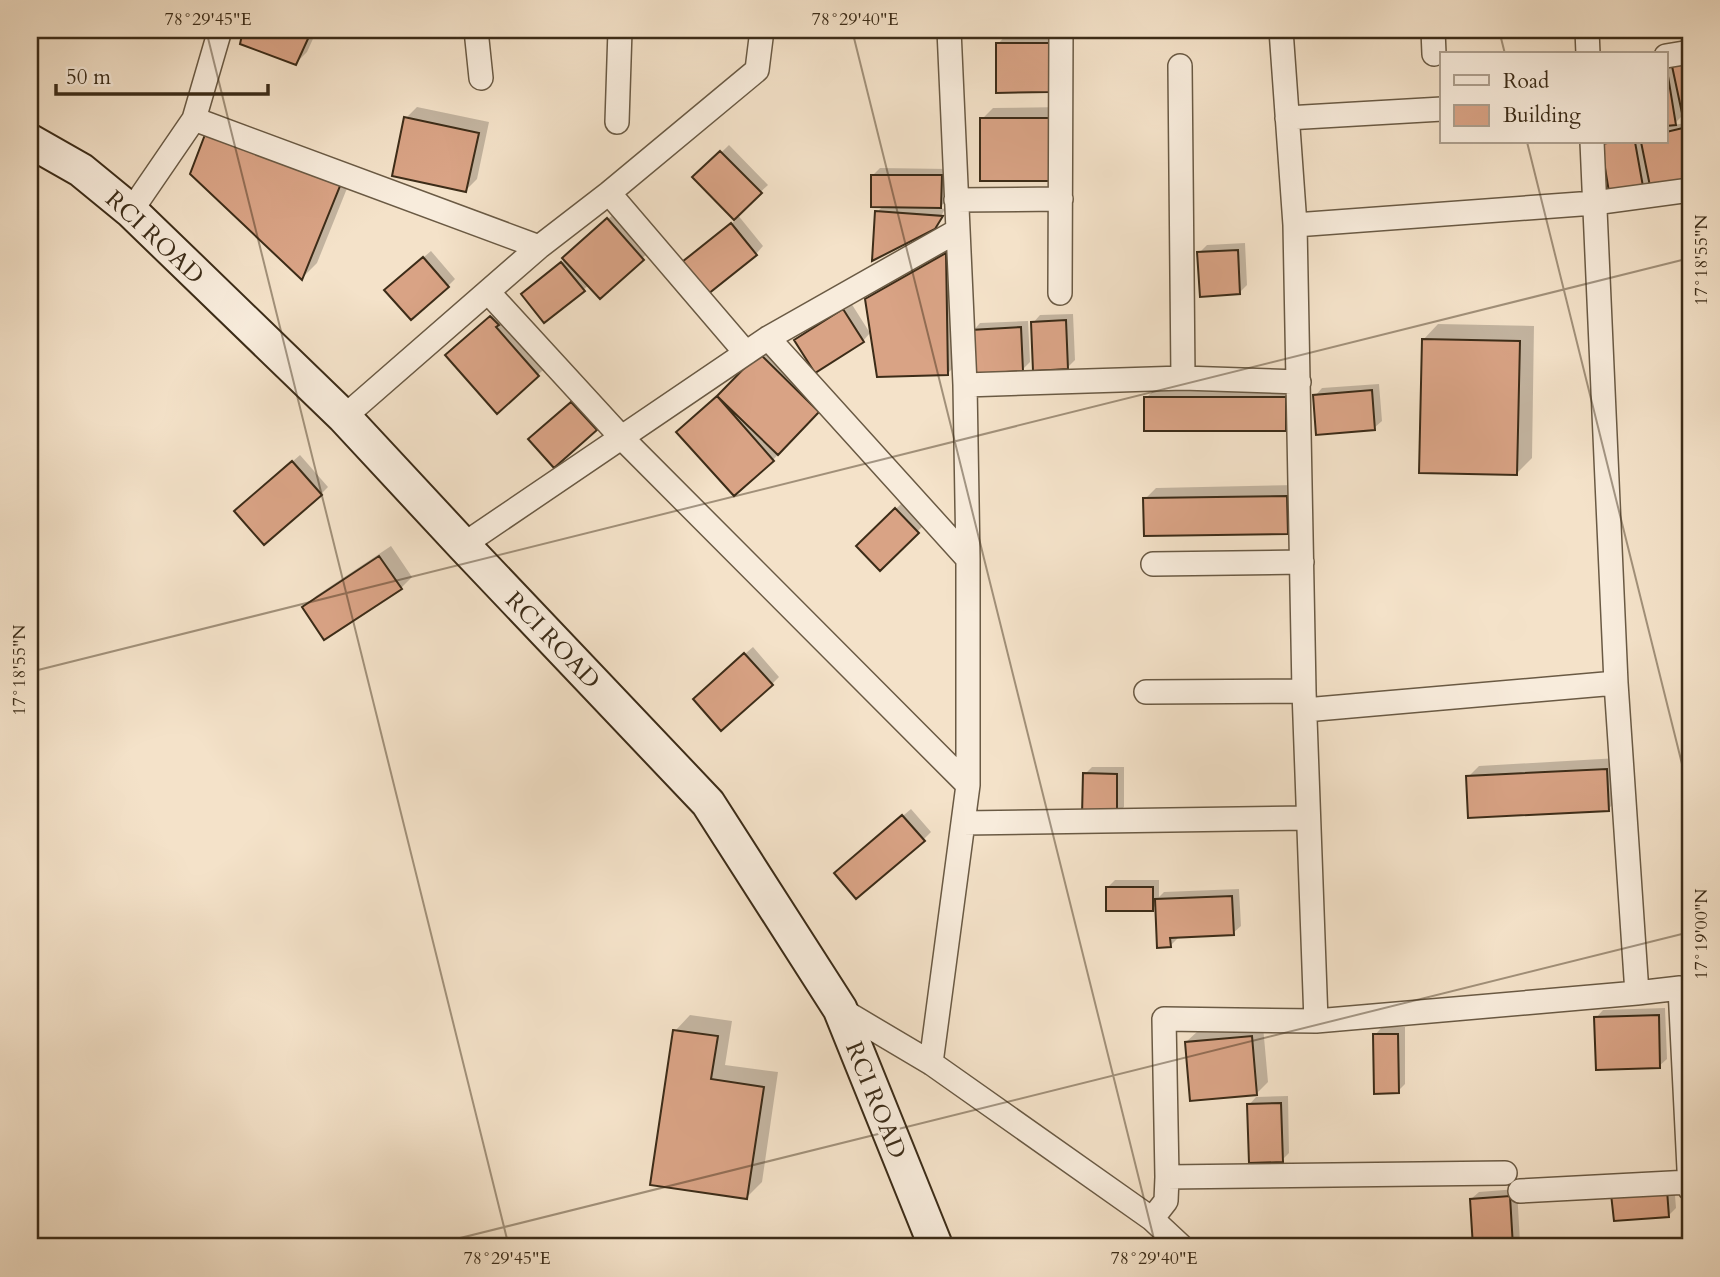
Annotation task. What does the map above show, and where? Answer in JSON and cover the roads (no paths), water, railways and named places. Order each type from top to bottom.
[{"type":"street","points":[[131,211],[194,119],[220,30]]},
{"type":"street","points":[[476,30],[481,78]]},
{"type":"street","points":[[617,122],[620,30]]},
{"type":"street","points":[[344,416],[539,247],[608,194],[757,70],[762,30]]},
{"type":"street","points":[[931,1063],[968,785],[965,385],[949,30]]},
{"type":"street","points":[[1060,293],[1061,30]]},
{"type":"street","points":[[1281,30],[1295,225],[1304,701],[1316,1021]]},
{"type":"street","points":[[1433,30],[1434,54]]},
{"type":"street","points":[[1587,30],[1588,52]]},
{"type":"street","points":[[1668,56],[1690,52]]},
{"type":"street","points":[[1180,66],[1183,377]]},
{"type":"street","points":[[1287,118],[1440,109]]},
{"type":"street","points":[[194,119],[539,247]]},
{"type":"street","name":"RCI ROAD","points":[[30,141],[81,170],[131,211],[344,416],[708,803],[840,1009],[936,1247]]},
{"type":"street","points":[[1592,144],[1616,683],[1637,993]]},
{"type":"street","points":[[1295,225],[1594,203],[1690,190]]},
{"type":"street","points":[[608,194],[746,353]]},
{"type":"street","points":[[956,200],[1061,199]]},
{"type":"street","points":[[463,545],[768,338],[957,231]]},
{"type":"street","points":[[488,292],[622,438],[968,785]]},
{"type":"street","points":[[768,338],[968,559]]},
{"type":"street","points":[[965,385],[1183,377],[1298,382]]},
{"type":"street","points":[[1153,564],[1302,562]]},
{"type":"street","points":[[1146,692],[1304,701],[1616,683]]},
{"type":"street","points":[[963,823],[1308,818]]},
{"type":"street","points":[[1152,1219],[1166,1201],[1164,1019],[1316,1021],[1685,987],[1690,1189]]},
{"type":"street","points":[[840,1009],[931,1063],[1152,1219],[1182,1247]]},
{"type":"street","points":[[1167,1177],[1505,1173]]},
{"type":"street","points":[[1520,1191],[1690,1182]]}]
